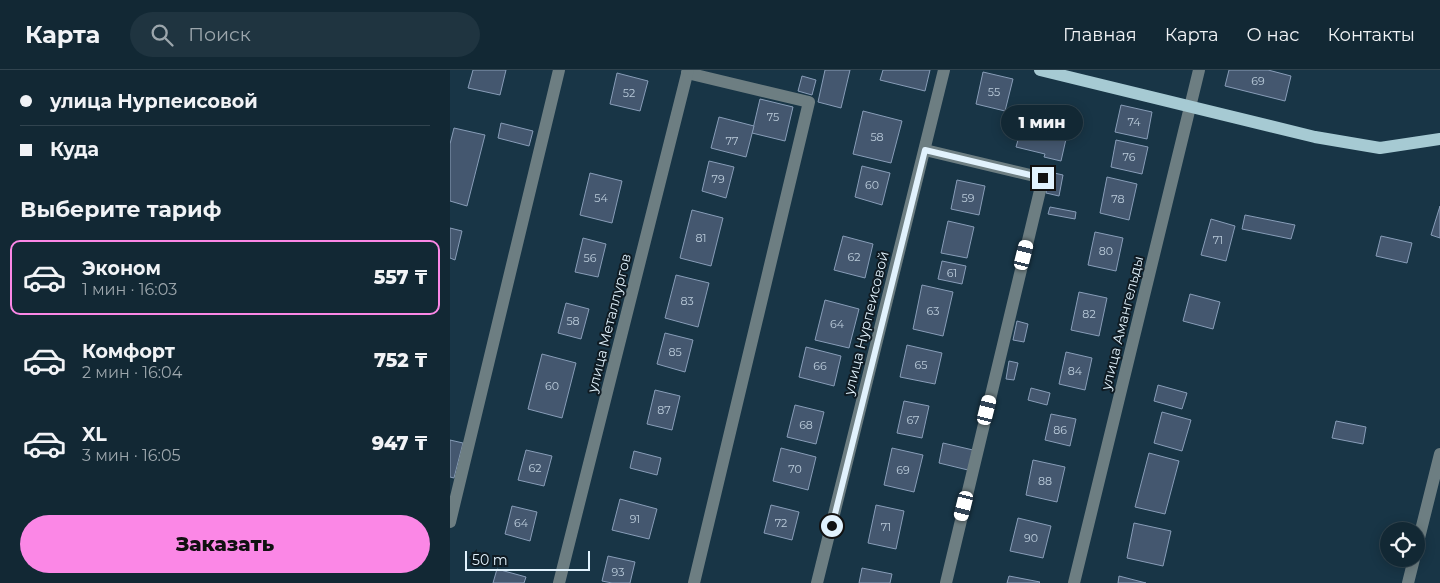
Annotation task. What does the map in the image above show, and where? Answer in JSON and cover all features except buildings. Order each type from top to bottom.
[{"type":"main road","points":[[1040,70],[1315,138],[1380,148],[1440,139]]},
{"type":"street","points":[[450,522],[559,70]]},
{"type":"street","name":"улица Нурпеисовой","points":[[818,583],[944,70]]},
{"type":"street","name":"улица Амангельды","points":[[1074,583],[1199,70]]},
{"type":"street","points":[[687,72],[809,102],[694,583]]},
{"type":"street","name":"улица Металлургов","points":[[559,583],[687,72]]},
{"type":"street","points":[[925,150],[1043,178],[946,583]]},
{"type":"street","points":[[1423,522],[1440,454]]},
{"type":"street","points":[[1408,583],[1412,567]]},
{"type":"route","points":[[832,526],[925,150],[1043,178]]}]
